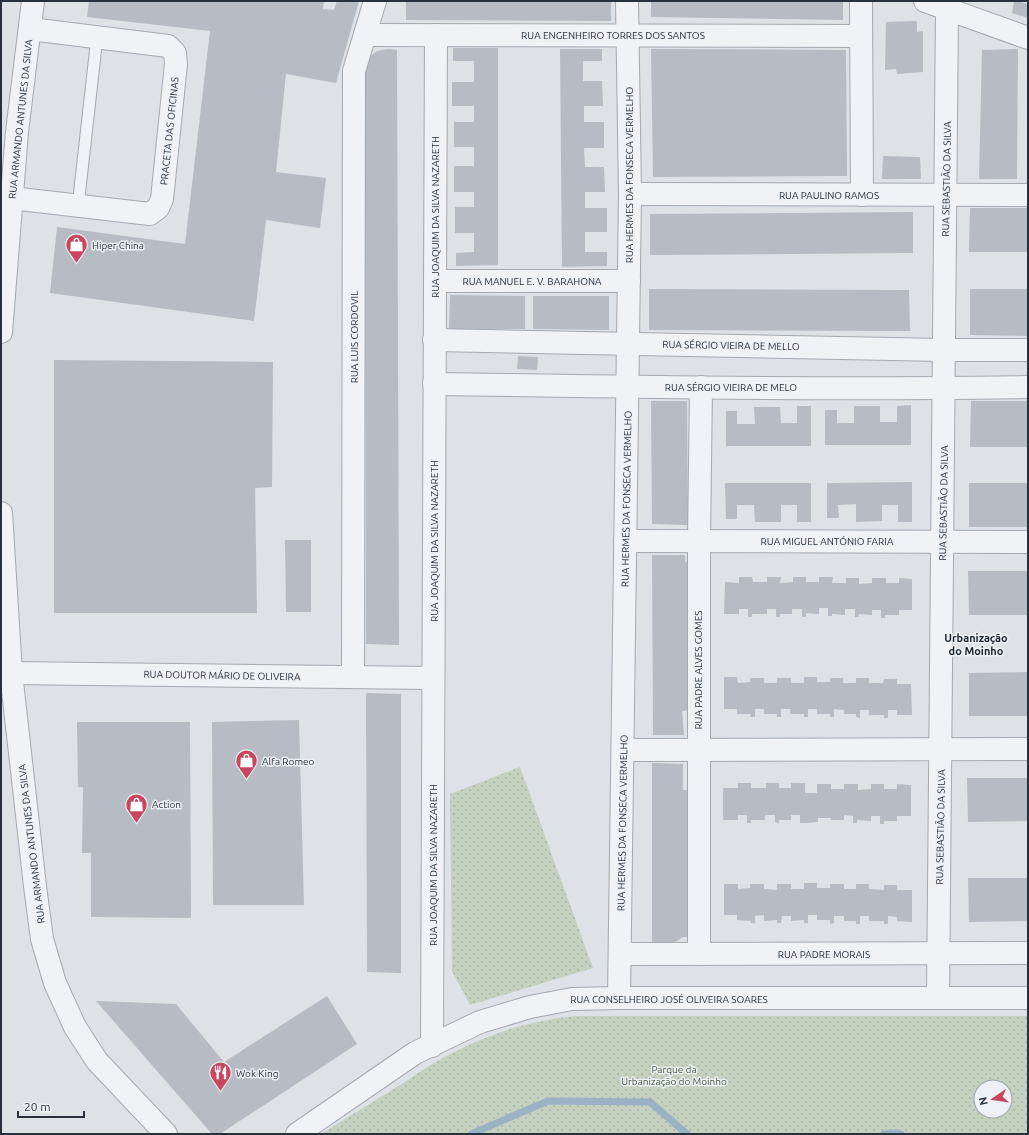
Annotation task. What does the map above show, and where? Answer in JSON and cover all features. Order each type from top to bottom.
[{"type":"street","name":"RUA ARMANDO ANTUNES DA SILVA","points":[[1,332],[11,198],[9,131],[30,29],[34,1]]},
{"type":"street","name":"RUA LUIS CORDOVIL","points":[[353,677],[354,71],[375,1]]},
{"type":"street","name":"RUA HERMES DA FONSECA VERMELHO","points":[[619,998],[630,194],[627,1]]},
{"type":"street","points":[[861,1],[862,194]]},
{"type":"street","points":[[925,1],[1028,38]]},
{"type":"street","name":"RUA SEBASTIÃO DA SILVA","points":[[938,998],[947,9]]},
{"type":"street","name":"PRACETA DAS OFICINAS","points":[[11,198],[150,214],[158,208],[162,199],[176,64],[175,53],[168,46],[30,29]]},
{"type":"street","name":"RUA ENGENHEIRO TORRES DOS SANTOS","points":[[365,35],[861,36]]},
{"type":"street","name":"RUA JOAQUIM DA SILVA NAZARETH","points":[[432,1046],[436,35]]},
{"type":"street","name":"RUA PAULINO RAMOS","points":[[630,194],[1028,195]]},
{"type":"street","name":"RUA MANUEL E. V. BARAHONA","points":[[434,280],[629,281]]},
{"type":"street","name":"RUA SÉRGIO VIEIRA DE MELLO","points":[[434,340],[944,350],[1028,350]]},
{"type":"street","name":"RUA SÉRGIO VIEIRA DE MELO","points":[[434,384],[627,387],[1028,387]]},
{"type":"street","name":"RUA PADRE ALVES GOMES","points":[[699,954],[698,749],[701,387]]},
{"type":"street","name":"RUA ARMANDO ANTUNES DA SILVA","points":[[1,514],[11,673],[42,940],[55,983],[75,1027],[97,1061],[166,1134]]},
{"type":"street","name":"RUA MIGUEL ANTÓNIO FARIA","points":[[625,540],[1028,542]]},
{"type":"street","name":"RUA DOUTOR MÁRIO DE OLIVEIRA","points":[[11,673],[433,678]]},
{"type":"street","points":[[623,750],[1028,749]]},
{"type":"street","name":"RUA PADRE MORAIS","points":[[620,954],[1028,953]]},
{"type":"street","name":"RUA CONSELHEIRO JOSÉ OLIVEIRA SOARES","points":[[297,1134],[415,1053],[480,1022],[530,1007],[572,999],[1028,998]]},
{"type":"lane","points":[[78,206],[97,38]]},
{"type":"green space","points":[[520,767],[593,968],[470,1005],[452,971],[450,794]]},
{"type":"green space","name":"Parque da Urbanização do Moinho","points":[[575,1016],[1028,1016],[1028,1134],[321,1134],[444,1057],[486,1038],[529,1024]]},
{"type":"building","points":[[89,1],[324,1],[323,9],[334,10],[337,1],[359,1],[336,83],[286,74],[276,172],[326,178],[320,228],[266,220],[254,321],[50,293],[57,227],[185,244],[210,31],[87,17]]},
{"type":"building","points":[[406,1],[611,1],[611,21],[406,20]]},
{"type":"building","points":[[651,1],[843,1],[843,20],[651,17]]},
{"type":"building","points":[[1014,1],[1028,4],[1028,18],[1012,13]]},
{"type":"building","points":[[917,21],[917,32],[923,31],[923,72],[897,74],[896,69],[885,70],[886,22]]},
{"type":"building","points":[[453,48],[498,48],[498,265],[456,266],[456,253],[474,252],[474,233],[455,233],[455,207],[474,207],[474,192],[454,192],[454,166],[474,166],[474,147],[454,147],[454,122],[474,122],[474,106],[452,106],[452,82],[474,82],[474,61],[453,61]]},
{"type":"building","points":[[388,49],[397,50],[399,645],[366,644],[365,72],[368,58],[377,51]]},
{"type":"building","points":[[560,49],[602,49],[602,61],[583,61],[583,81],[602,81],[603,106],[584,106],[584,122],[604,122],[604,148],[584,148],[585,167],[604,167],[605,192],[585,192],[585,208],[607,208],[607,232],[585,232],[585,252],[607,252],[607,266],[562,267]]},
{"type":"building","points":[[651,49],[846,50],[847,176],[653,177]]},
{"type":"building","points":[[1018,49],[1017,179],[979,179],[982,50]]},
{"type":"building","points":[[883,156],[920,157],[921,179],[882,179]]},
{"type":"building","points":[[970,208],[1028,208],[1028,252],[969,252]]},
{"type":"building","points":[[913,212],[913,253],[650,255],[650,214]]},
{"type":"building","points":[[649,289],[909,290],[910,331],[649,330]]},
{"type":"building","points":[[970,289],[1028,289],[1028,336],[970,335]]},
{"type":"building","points":[[450,295],[525,296],[525,329],[449,329]]},
{"type":"building","points":[[533,296],[609,296],[609,330],[533,329]]},
{"type":"building","points":[[518,356],[538,357],[537,370],[517,369]]},
{"type":"building","points":[[54,360],[273,362],[272,487],[255,488],[257,613],[54,613]]},
{"type":"building","points":[[651,401],[687,401],[688,525],[652,524]]},
{"type":"building","points":[[971,401],[1028,401],[1028,447],[970,447]]},
{"type":"building","points":[[911,405],[911,445],[825,445],[825,410],[837,410],[837,423],[854,423],[854,406],[880,406],[880,422],[897,422],[897,406]]},
{"type":"building","points":[[797,406],[811,406],[811,446],[726,446],[726,411],[737,411],[737,424],[755,424],[754,407],[780,407],[781,423],[797,423]]},
{"type":"building","points":[[912,482],[912,522],[898,522],[898,505],[882,505],[882,521],[856,522],[856,504],[838,505],[839,518],[827,518],[827,483]]},
{"type":"building","points":[[725,483],[811,483],[811,522],[797,522],[797,505],[781,505],[781,522],[755,522],[754,505],[737,505],[737,519],[726,519]]},
{"type":"building","points":[[969,483],[1028,483],[1028,527],[969,527]]},
{"type":"building","points":[[285,540],[311,540],[311,612],[286,612]]},
{"type":"building","points":[[652,555],[685,555],[685,562],[691,563],[691,710],[682,711],[684,735],[653,735]]},
{"type":"building","points":[[968,571],[1028,571],[1028,615],[969,615]]},
{"type":"building","points":[[739,577],[752,577],[753,582],[767,582],[767,577],[781,577],[780,583],[793,582],[793,577],[806,577],[806,582],[819,582],[819,577],[833,577],[832,583],[846,583],[846,578],[859,578],[859,584],[872,583],[872,578],[886,578],[886,583],[899,583],[899,578],[912,579],[912,610],[899,610],[899,615],[885,615],[885,618],[881,618],[881,610],[872,610],[872,615],[859,614],[858,617],[855,617],[855,609],[845,609],[845,615],[832,614],[832,616],[828,616],[828,608],[819,608],[819,614],[806,613],[806,617],[802,617],[802,609],[792,609],[792,614],[780,614],[780,617],[776,617],[776,609],[767,609],[767,614],[752,614],[752,617],[748,617],[748,609],[739,609],[739,614],[724,614],[725,582],[739,583]]},
{"type":"building","points":[[1028,672],[1028,716],[969,716],[969,673]]},
{"type":"building","points":[[724,677],[737,677],[738,683],[750,682],[750,678],[764,678],[764,683],[777,683],[777,678],[791,678],[791,683],[804,683],[804,677],[817,677],[817,682],[830,682],[830,678],[843,678],[843,683],[856,683],[856,678],[869,678],[869,683],[883,683],[884,679],[897,679],[897,684],[911,684],[912,715],[897,715],[897,710],[888,710],[888,718],[884,718],[884,715],[869,715],[869,710],[860,710],[860,718],[856,717],[856,714],[844,714],[844,710],[834,709],[834,717],[830,717],[830,714],[817,714],[817,709],[808,709],[808,717],[804,717],[804,714],[790,714],[790,709],[781,709],[781,717],[777,717],[777,714],[764,714],[764,709],[755,709],[755,717],[750,717],[751,714],[737,714],[737,709],[724,709]]},
{"type":"building","points":[[366,693],[401,694],[401,973],[367,972]]},
{"type":"building","points":[[299,720],[304,905],[213,905],[212,722]]},
{"type":"building","points":[[77,722],[190,722],[191,918],[91,917],[91,853],[82,853],[83,787],[78,787]]},
{"type":"building","points":[[652,763],[683,764],[683,790],[692,790],[691,937],[683,937],[674,943],[652,943]]},
{"type":"building","points":[[967,778],[1028,778],[1028,821],[968,822]]},
{"type":"building","points":[[738,783],[751,783],[751,788],[766,788],[766,783],[779,783],[779,788],[791,788],[791,783],[805,783],[805,793],[817,793],[817,784],[831,784],[831,789],[844,789],[844,784],[858,784],[858,790],[871,789],[871,784],[884,784],[884,789],[897,789],[897,784],[911,785],[911,816],[897,816],[897,821],[884,821],[884,824],[880,824],[880,816],[871,816],[871,821],[857,820],[857,823],[853,823],[853,816],[844,815],[844,820],[818,818],[818,822],[805,823],[800,823],[800,815],[791,815],[791,820],[779,820],[779,823],[775,822],[775,815],[765,815],[765,820],[751,820],[751,823],[747,823],[747,815],[738,815],[738,820],[723,820],[723,788],[738,788]]},
{"type":"building","points":[[968,878],[1028,878],[1028,921],[969,922]]},
{"type":"building","points":[[804,883],[817,883],[817,888],[830,888],[830,884],[844,884],[844,889],[856,889],[856,884],[869,884],[869,889],[884,890],[884,885],[897,885],[897,890],[912,890],[912,922],[897,921],[897,917],[888,916],[888,924],[884,924],[884,921],[869,921],[869,916],[860,916],[860,924],[856,924],[856,921],[844,921],[844,916],[834,916],[834,923],[830,924],[830,920],[817,920],[817,915],[808,915],[808,923],[804,923],[804,920],[791,921],[791,916],[782,916],[781,923],[777,923],[777,920],[764,921],[764,915],[755,916],[755,923],[751,923],[751,921],[737,920],[737,915],[724,915],[724,884],[738,884],[738,889],[750,888],[750,884],[764,884],[764,889],[777,890],[777,884],[791,884],[791,889],[804,889]]},
{"type":"building","points":[[327,996],[357,1044],[220,1134],[212,1134],[96,1001],[176,1004],[224,1062]]},
{"type":"waterway","points":[[471,1134],[548,1101],[650,1102],[687,1134]]},
{"type":"waterway","points":[[884,1134],[901,1134]]},
{"type":"place","name":"Hiper China","points":[[77,264]]},
{"type":"place","name":"Alfa Romeo","points":[[246,780]]},
{"type":"place","name":"Action","points":[[136,824]]},
{"type":"place","name":"Wok King","points":[[221,1092]]},
{"type":"district","name":"Urbanização do Moinho","points":[[976,644]]}]
